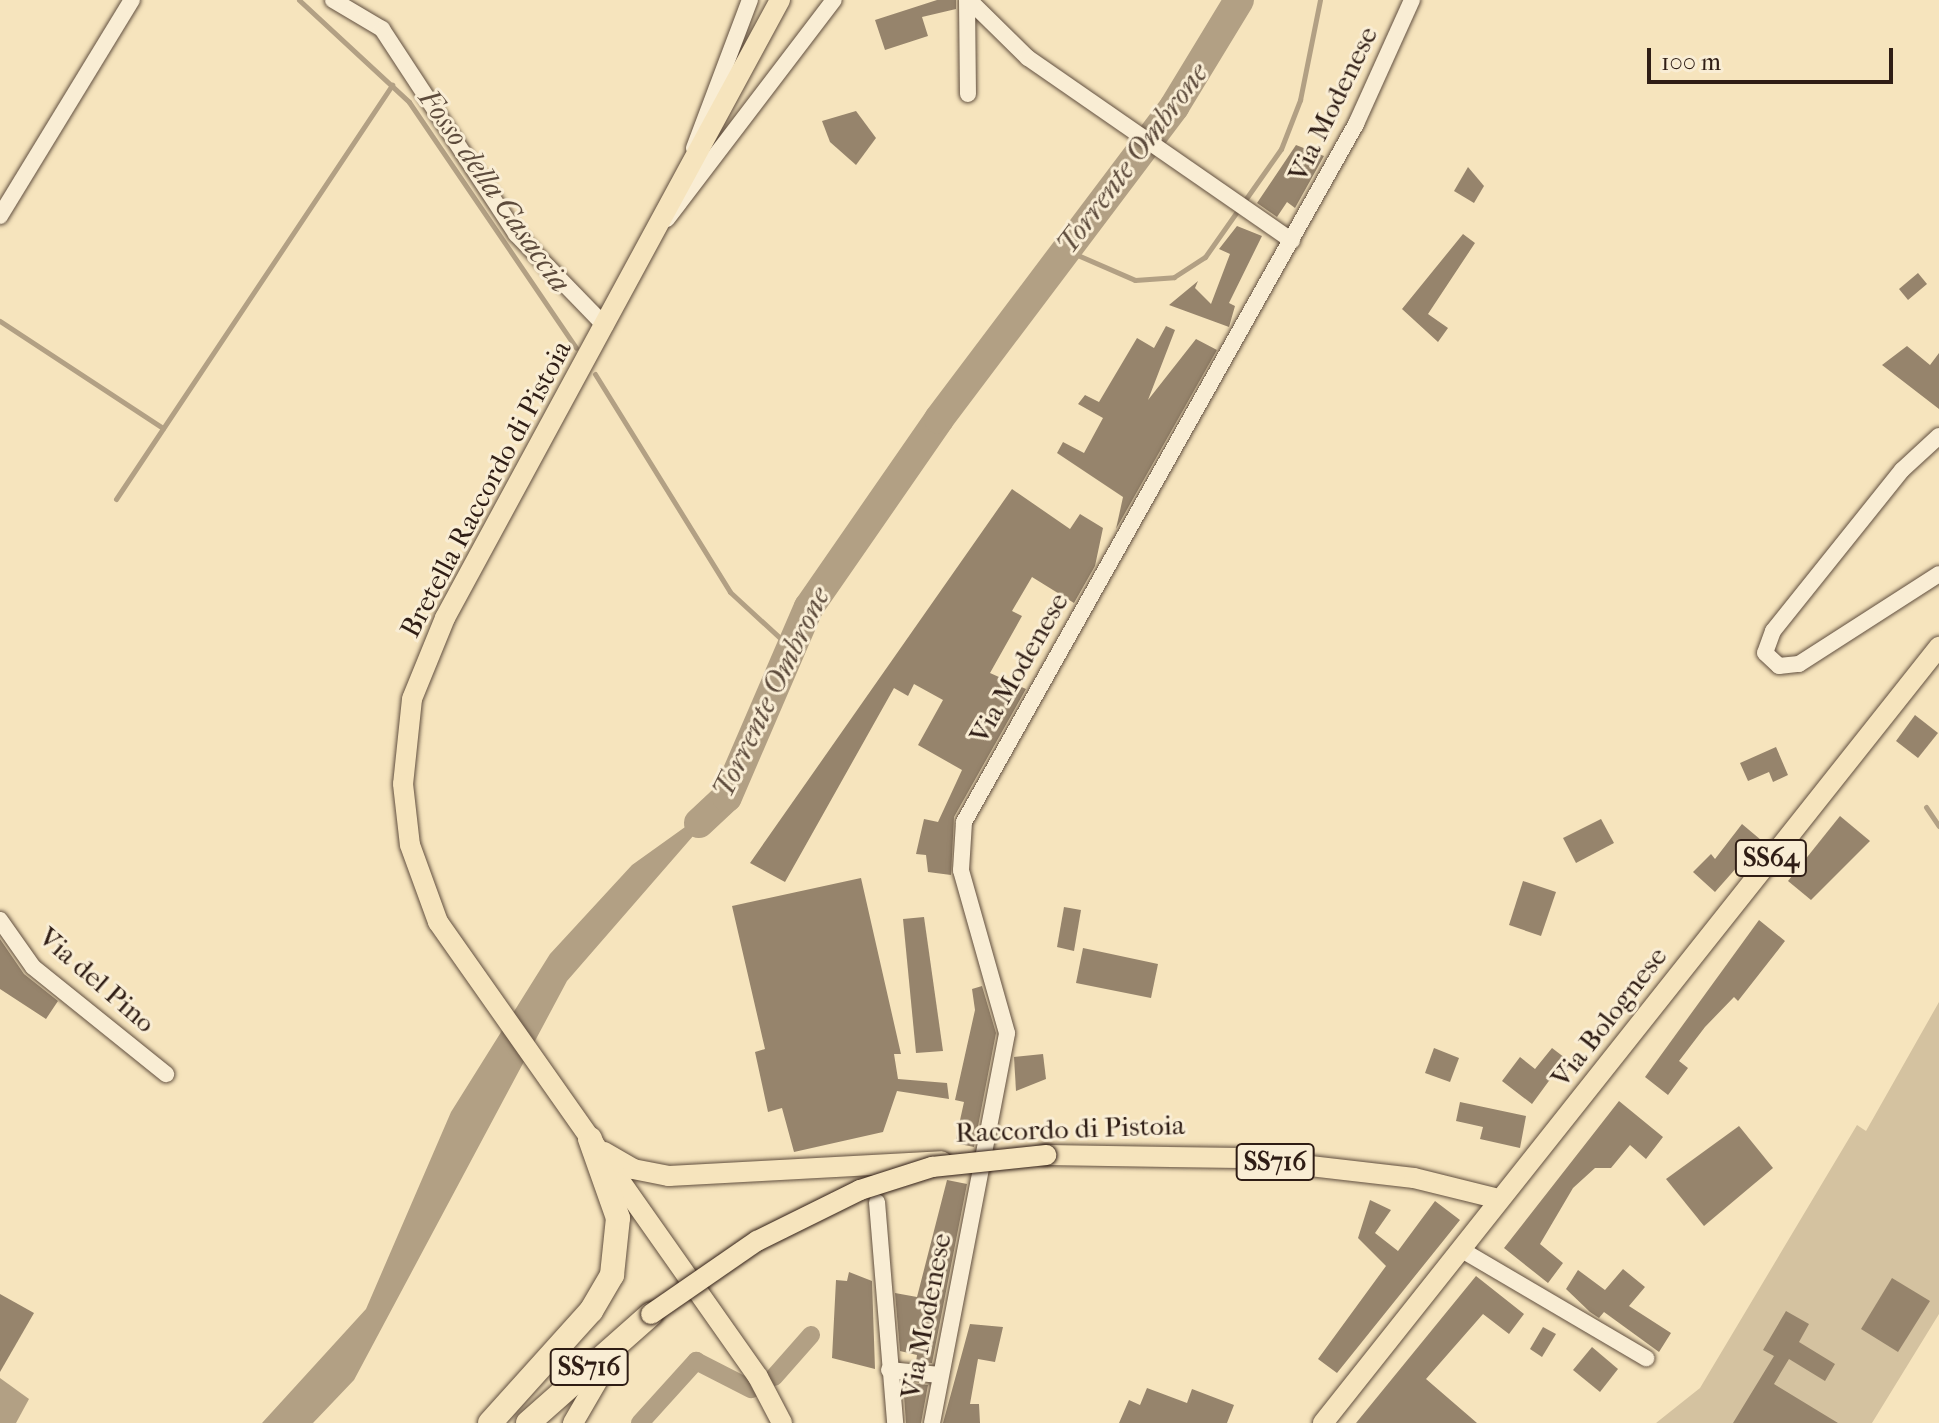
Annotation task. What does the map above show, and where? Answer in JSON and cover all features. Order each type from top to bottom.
[{"type":"highway","points":[[490,1423],[586,1318],[612,1275],[618,1218],[590,1139]]},
{"type":"highway","name":"Raccordo di Pistoia","points":[[528,1423],[651,1314]]},
{"type":"main road","name":"Bretella Raccordo di Pistoia","points":[[780,0],[445,618],[412,699],[403,784],[410,845],[438,922],[467,968],[758,1377],[782,1423]]},
{"type":"main road","name":"Via Bolognese","points":[[1323,1423],[1939,647]]},
{"type":"main road","points":[[590,1139],[643,1172],[762,1172],[966,1161]]},
{"type":"main road","name":"Raccordo di Pistoia","points":[[651,1314],[747,1248],[835,1201],[913,1171],[966,1161],[1046,1155],[1188,1153],[1414,1178],[1499,1199]]},
{"type":"main road","points":[[573,1423],[593,1381],[651,1314]]},
{"type":"street","points":[[0,216],[132,0]]},
{"type":"street","points":[[333,0],[382,29],[516,234],[605,326]]},
{"type":"street","points":[[691,166],[750,0]]},
{"type":"street","points":[[660,226],[834,0]]},
{"type":"street","points":[[968,0],[1028,58],[1292,241]]},
{"type":"street","points":[[968,0],[968,94]]},
{"type":"street","name":"Via Modenese","points":[[932,1423],[1007,1033],[961,870],[964,822],[1292,241],[1412,0]]},
{"type":"street","points":[[1939,436],[1902,470],[1773,631],[1765,653],[1779,666],[1799,664],[1939,574]]},
{"type":"street","name":"Via del Pino","points":[[0,920],[33,967],[166,1074]]},
{"type":"street","points":[[877,1202],[895,1423]]},
{"type":"street","points":[[1460,1249],[1646,1358]]},
{"type":"street","points":[[889,1370],[940,1375]]},
{"type":"shaded area","points":[[727,797],[567,981],[354,1380],[313,1423],[262,1423],[366,1309],[451,1112],[550,954],[632,865]]},
{"type":"shaded area","points":[[1939,1002],[1939,1314],[1872,1423],[1656,1423],[1700,1388],[1857,1125],[1866,1131]]},
{"type":"shaded area","points":[[0,1378],[29,1399],[16,1423],[0,1423]]},
{"type":"building","points":[[937,0],[956,0],[956,9],[922,17],[928,36],[885,50],[875,20]]},
{"type":"building","points":[[856,111],[876,138],[856,165],[830,142],[822,121]]},
{"type":"building","points":[[1296,145],[1324,156],[1295,208],[1287,202],[1277,217],[1257,203]]},
{"type":"building","points":[[1468,167],[1484,186],[1474,203],[1454,191]]},
{"type":"building","points":[[1237,226],[1262,236],[1229,303],[1235,306],[1229,327],[1169,305],[1198,281],[1195,288],[1211,304],[1230,254],[1219,249]]},
{"type":"building","points":[[1463,234],[1475,243],[1428,314],[1448,328],[1438,342],[1402,309]]},
{"type":"building","points":[[1918,273],[1927,284],[1908,300],[1899,289]]},
{"type":"building","points":[[1166,326],[1175,330],[1148,400],[1196,339],[1217,350],[1116,529],[1123,497],[1057,453],[1063,442],[1084,453],[1103,418],[1078,404],[1085,395],[1099,402],[1137,338],[1154,348]]},
{"type":"building","points":[[1907,346],[1930,365],[1939,353],[1939,409],[1882,365]]},
{"type":"building","points":[[1012,489],[1070,529],[1080,514],[1103,528],[1095,566],[1074,603],[1032,577],[1012,611],[1022,616],[990,673],[1026,689],[954,817],[951,875],[928,872],[926,855],[916,854],[924,819],[938,822],[962,770],[918,745],[943,700],[914,684],[908,696],[894,688],[785,882],[750,863]]},
{"type":"building","points":[[1915,715],[1938,733],[1918,758],[1896,741]]},
{"type":"building","points":[[1776,747],[1788,775],[1773,782],[1769,772],[1748,781],[1740,763]]},
{"type":"building","points":[[1840,816],[1870,841],[1811,900],[1788,881]]},
{"type":"building","points":[[1601,819],[1614,843],[1576,863],[1563,838]]},
{"type":"building","points":[[1742,824],[1761,840],[1715,892],[1693,872],[1711,854],[1715,859]]},
{"type":"building","points":[[861,878],[901,1054],[894,1054],[898,1079],[947,1083],[949,1099],[897,1091],[883,1132],[794,1152],[782,1108],[768,1112],[755,1052],[765,1049],[732,906]]},
{"type":"building","points":[[1523,881],[1556,892],[1541,936],[1509,925]]},
{"type":"building","points":[[1064,907],[1081,910],[1074,951],[1057,947]]},
{"type":"building","points":[[924,917],[943,1051],[916,1053],[903,919]]},
{"type":"building","points":[[1759,920],[1785,941],[1738,1001],[1734,997],[1705,1027],[1679,1061],[1688,1068],[1668,1095],[1645,1077]]},
{"type":"building","points":[[0,939],[24,974],[58,1001],[46,1019],[0,989]]},
{"type":"building","points":[[1083,948],[1158,964],[1151,998],[1076,983]]},
{"type":"building","points":[[982,986],[996,1033],[974,1147],[955,1143],[964,1102],[955,1100],[975,1010],[972,989]]},
{"type":"building","points":[[1434,1048],[1459,1058],[1450,1082],[1425,1073]]},
{"type":"building","points":[[1552,1048],[1573,1064],[1561,1079],[1554,1074],[1532,1104],[1502,1081],[1520,1057],[1535,1069]]},
{"type":"building","points":[[1043,1054],[1046,1079],[1016,1091],[1014,1057]]},
{"type":"building","points":[[1619,1101],[1663,1137],[1646,1159],[1630,1145],[1611,1168],[1595,1168],[1573,1188],[1540,1244],[1563,1263],[1548,1283],[1504,1248]]},
{"type":"building","points":[[1460,1102],[1526,1116],[1520,1148],[1480,1139],[1483,1127],[1456,1121]]},
{"type":"building","points":[[1739,1126],[1773,1168],[1704,1226],[1666,1179]]},
{"type":"building","points":[[947,1180],[967,1184],[932,1363],[916,1362],[917,1355],[900,1351],[895,1293],[917,1297]]},
{"type":"building","points":[[1370,1200],[1391,1210],[1375,1233],[1398,1251],[1435,1201],[1460,1220],[1337,1373],[1318,1359],[1386,1266],[1358,1238]]},
{"type":"building","points":[[1623,1269],[1645,1287],[1629,1306],[1671,1333],[1659,1352],[1604,1312],[1599,1318],[1590,1312],[1566,1289],[1578,1270],[1605,1290]]},
{"type":"building","points":[[849,1272],[872,1281],[875,1369],[832,1358],[836,1280],[847,1281]]},
{"type":"building","points":[[1476,1276],[1524,1314],[1509,1334],[1483,1314],[1426,1379],[1477,1423],[1356,1423]]},
{"type":"building","points":[[1892,1278],[1930,1301],[1898,1352],[1861,1329]]},
{"type":"building","points":[[0,1294],[34,1313],[0,1372]]},
{"type":"building","points":[[1786,1311],[1809,1324],[1799,1342],[1835,1364],[1825,1381],[1789,1359],[1774,1384],[1838,1423],[1733,1423],[1774,1356],[1763,1350]]},
{"type":"building","points":[[970,1324],[1003,1327],[995,1362],[978,1359],[970,1404],[979,1404],[980,1423],[943,1423]]},
{"type":"building","points":[[1543,1327],[1556,1334],[1542,1357],[1530,1349]]},
{"type":"building","points":[[1592,1347],[1618,1369],[1600,1392],[1573,1370]]},
{"type":"building","points":[[903,1382],[928,1385],[921,1423],[906,1423]]},
{"type":"building","points":[[1147,1388],[1187,1403],[1192,1389],[1234,1405],[1227,1423],[1119,1423],[1129,1400],[1140,1405]]},
{"type":"waterway","name":"Fosso della Casaccia","points":[[299,0],[409,102],[576,348]]},
{"type":"waterway","name":"Torrente Ombrone","points":[[699,823],[727,797],[809,607],[939,419],[1174,107],[1239,0]]},
{"type":"waterway","points":[[1066,250],[1135,280],[1174,277],[1205,257],[1281,149],[1300,100],[1320,0]]},
{"type":"waterway","points":[[116,499],[392,85]]},
{"type":"waterway","points":[[0,321],[163,428]]},
{"type":"waterway","name":"Fosso della Casaccia","points":[[595,374],[730,592],[791,648]]},
{"type":"waterway","points":[[1926,807],[1939,826]]},
{"type":"waterway","points":[[774,1377],[811,1335]]},
{"type":"waterway","points":[[640,1423],[696,1361],[751,1389]]}]
